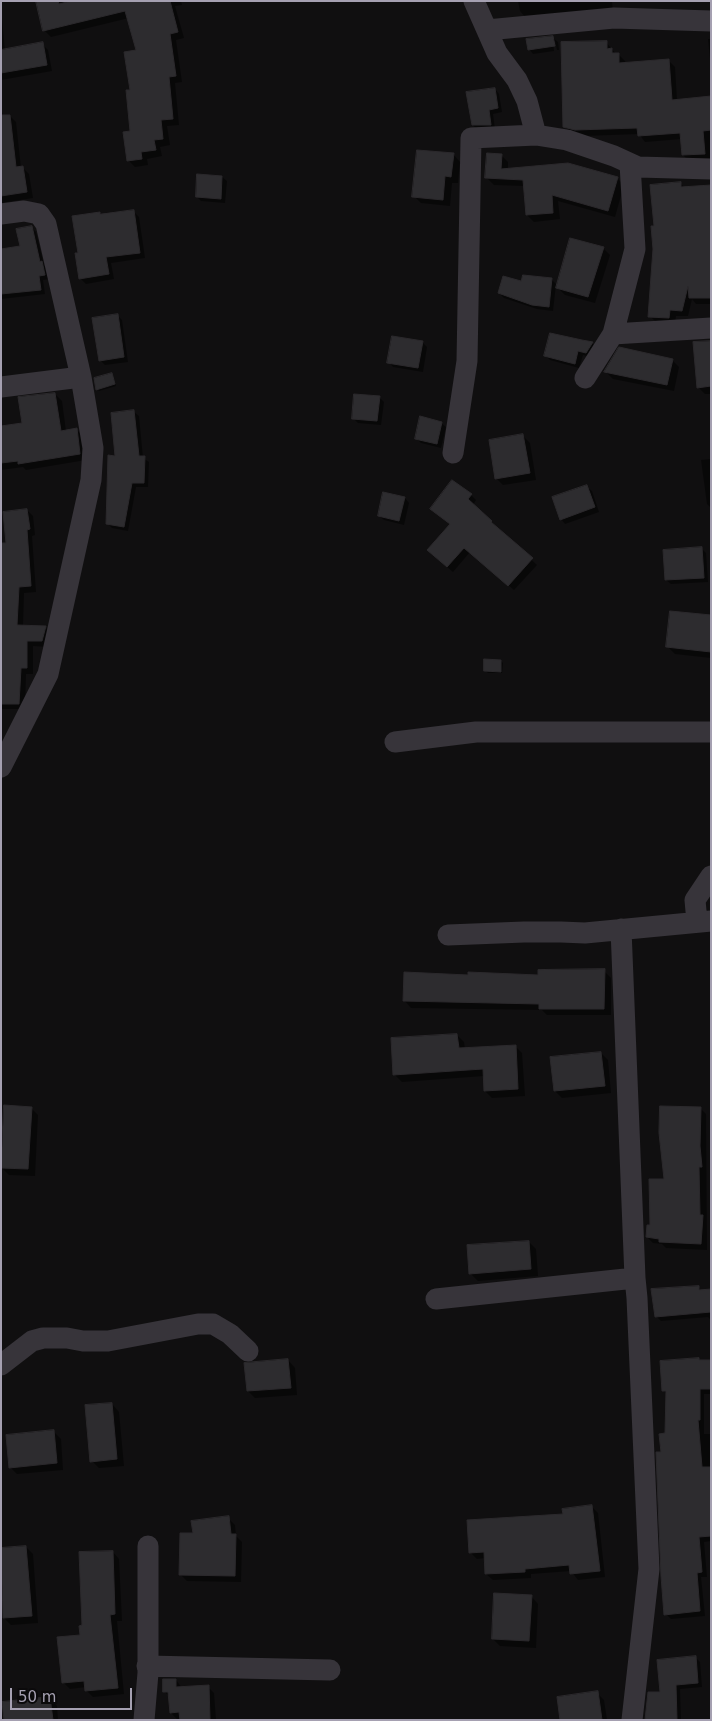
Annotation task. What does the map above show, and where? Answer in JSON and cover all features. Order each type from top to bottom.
[{"type":"street","points":[[474,1],[497,53],[517,80],[527,101],[536,136]]},
{"type":"street","points":[[487,30],[614,18],[711,21]]},
{"type":"street","points":[[453,453],[468,361],[471,138],[536,136],[567,140],[645,168],[711,170]]},
{"type":"street","points":[[585,378],[613,334],[635,249],[630,164]]},
{"type":"street","points":[[1,214],[24,211],[39,214],[46,224],[81,377],[93,448],[91,480],[48,674],[1,767]]},
{"type":"street","points":[[613,334],[711,328]]},
{"type":"street","points":[[1,387],[81,377]]},
{"type":"street","points":[[394,742],[476,732],[711,732]]},
{"type":"street","points":[[448,935],[585,933],[704,921],[695,900],[711,876]]},
{"type":"street","points":[[621,929],[649,1569],[632,1720]]},
{"type":"street","points":[[436,1299],[635,1278]]},
{"type":"street","points":[[1,1365],[32,1342],[44,1338],[108,1341],[198,1324],[214,1324],[230,1334],[248,1352]]},
{"type":"street","points":[[144,1720],[148,1666],[148,1546]]},
{"type":"street","points":[[148,1666],[330,1670]]},
{"type":"building","points":[[36,1],[58,1],[59,4],[71,1],[170,1],[178,32],[170,34],[176,76],[169,77],[173,119],[161,120],[163,139],[154,140],[156,150],[141,152],[142,159],[127,161],[123,132],[130,131],[126,90],[130,90],[124,52],[136,50],[125,11],[43,31]]},
{"type":"building","points":[[553,36],[555,46],[528,50],[526,39]]},
{"type":"building","points":[[607,41],[607,49],[612,48],[612,53],[619,53],[619,63],[669,59],[672,100],[711,96],[711,130],[703,131],[705,154],[682,155],[680,133],[638,136],[637,128],[575,130],[563,127],[561,42]]},
{"type":"building","points":[[43,42],[47,65],[1,73],[1,50]]},
{"type":"building","points":[[495,88],[498,108],[489,110],[491,125],[472,125],[466,92]]},
{"type":"building","points":[[1,115],[10,115],[16,167],[23,166],[27,192],[1,196]]},
{"type":"building","points":[[417,150],[454,153],[451,177],[445,176],[443,200],[412,197]]},
{"type":"building","points":[[487,153],[502,154],[501,169],[568,163],[618,177],[608,211],[552,195],[553,213],[526,215],[523,180],[485,178]]},
{"type":"building","points":[[197,174],[222,176],[221,199],[196,197]]},
{"type":"building","points":[[681,182],[681,187],[711,185],[711,298],[689,298],[688,286],[682,311],[670,310],[669,318],[648,317],[653,249],[651,226],[654,226],[650,185]]},
{"type":"building","points":[[134,210],[140,253],[106,257],[109,274],[79,279],[75,253],[78,253],[72,216]]},
{"type":"building","points":[[32,226],[45,275],[39,276],[41,290],[1,294],[1,249],[20,246],[16,229]]},
{"type":"building","points":[[570,238],[604,247],[588,297],[556,288]]},
{"type":"building","points":[[523,275],[552,278],[549,307],[532,305],[498,293],[503,276],[521,281]]},
{"type":"building","points":[[118,314],[124,357],[99,361],[92,318]]},
{"type":"building","points":[[550,333],[593,342],[586,353],[578,351],[575,364],[544,356]]},
{"type":"building","points":[[392,336],[423,341],[418,368],[387,363]]},
{"type":"building","points":[[711,341],[711,386],[697,388],[693,342]]},
{"type":"building","points":[[619,347],[673,359],[667,385],[604,372]]},
{"type":"building","points":[[112,373],[115,384],[96,390],[94,378]]},
{"type":"building","points":[[55,393],[61,431],[77,428],[80,454],[18,464],[18,461],[1,463],[1,426],[22,423],[18,397]]},
{"type":"building","points":[[354,394],[380,396],[377,421],[352,419]]},
{"type":"building","points":[[134,410],[139,456],[145,456],[144,483],[132,483],[124,527],[106,524],[108,455],[115,456],[111,413]]},
{"type":"building","points":[[420,416],[442,422],[437,444],[415,439]]},
{"type":"building","points":[[523,434],[530,473],[495,479],[489,440]]},
{"type":"building","points":[[452,480],[472,494],[468,499],[491,522],[533,558],[508,586],[464,548],[447,567],[427,550],[450,524],[430,509]]},
{"type":"building","points":[[587,485],[595,507],[560,520],[552,497]]},
{"type":"building","points":[[383,492],[405,497],[399,521],[378,516]]},
{"type":"building","points":[[27,509],[30,529],[27,530],[31,586],[19,587],[17,625],[46,626],[42,641],[27,641],[27,668],[21,668],[19,704],[1,704],[1,543],[6,543],[3,512]]},
{"type":"building","points":[[702,547],[704,578],[665,580],[663,550]]},
{"type":"building","points":[[670,611],[711,615],[711,652],[666,647]]},
{"type":"building","points":[[484,659],[501,660],[501,672],[484,671]]},
{"type":"building","points":[[605,969],[604,1009],[539,1009],[539,1004],[403,1001],[404,972],[468,975],[468,972],[538,975],[538,970]]},
{"type":"building","points":[[457,1034],[459,1048],[516,1045],[518,1089],[484,1091],[483,1069],[393,1075],[391,1038]]},
{"type":"building","points":[[601,1052],[605,1086],[554,1091],[550,1057]]},
{"type":"building","points":[[4,1105],[32,1107],[28,1169],[1,1168]]},
{"type":"building","points":[[660,1106],[701,1107],[700,1146],[702,1167],[699,1167],[700,1215],[703,1215],[701,1244],[659,1242],[659,1239],[646,1237],[647,1225],[650,1225],[649,1179],[664,1179],[659,1133]]},
{"type":"building","points":[[529,1241],[531,1269],[469,1274],[467,1245]]},
{"type":"building","points":[[699,1286],[699,1290],[711,1289],[711,1312],[655,1317],[651,1289]]},
{"type":"building","points":[[699,1358],[699,1360],[711,1360],[711,1389],[700,1389],[700,1420],[698,1420],[702,1467],[711,1467],[711,1536],[699,1537],[702,1572],[697,1573],[700,1611],[664,1615],[656,1452],[661,1452],[659,1434],[665,1433],[666,1391],[662,1391],[660,1361]]},
{"type":"building","points":[[288,1359],[291,1388],[247,1391],[244,1363]]},
{"type":"building","points":[[112,1403],[117,1459],[90,1462],[85,1405]]},
{"type":"building","points":[[54,1430],[57,1463],[9,1468],[6,1435]]},
{"type":"building","points":[[592,1505],[600,1571],[570,1574],[569,1565],[525,1569],[525,1572],[485,1574],[484,1552],[469,1553],[467,1520],[563,1514],[562,1509]]},
{"type":"building","points":[[229,1516],[231,1534],[236,1534],[235,1576],[179,1575],[180,1533],[193,1533],[191,1521]]},
{"type":"building","points":[[26,1546],[32,1616],[3,1618],[1,1548]]},
{"type":"building","points":[[113,1551],[115,1614],[110,1615],[118,1688],[85,1691],[84,1681],[62,1683],[57,1637],[80,1635],[79,1626],[82,1625],[79,1552]]},
{"type":"building","points":[[494,1593],[532,1595],[529,1641],[492,1639]]},
{"type":"building","points":[[696,1656],[698,1683],[676,1685],[677,1720],[645,1720],[648,1692],[660,1692],[657,1660]]},
{"type":"building","points":[[163,1679],[176,1679],[176,1687],[209,1685],[210,1720],[180,1720],[179,1712],[170,1713],[168,1692],[163,1692]]},
{"type":"building","points":[[598,1691],[602,1720],[560,1720],[557,1697]]},
{"type":"building","points":[[50,1697],[53,1720],[4,1720],[2,1702]]}]
